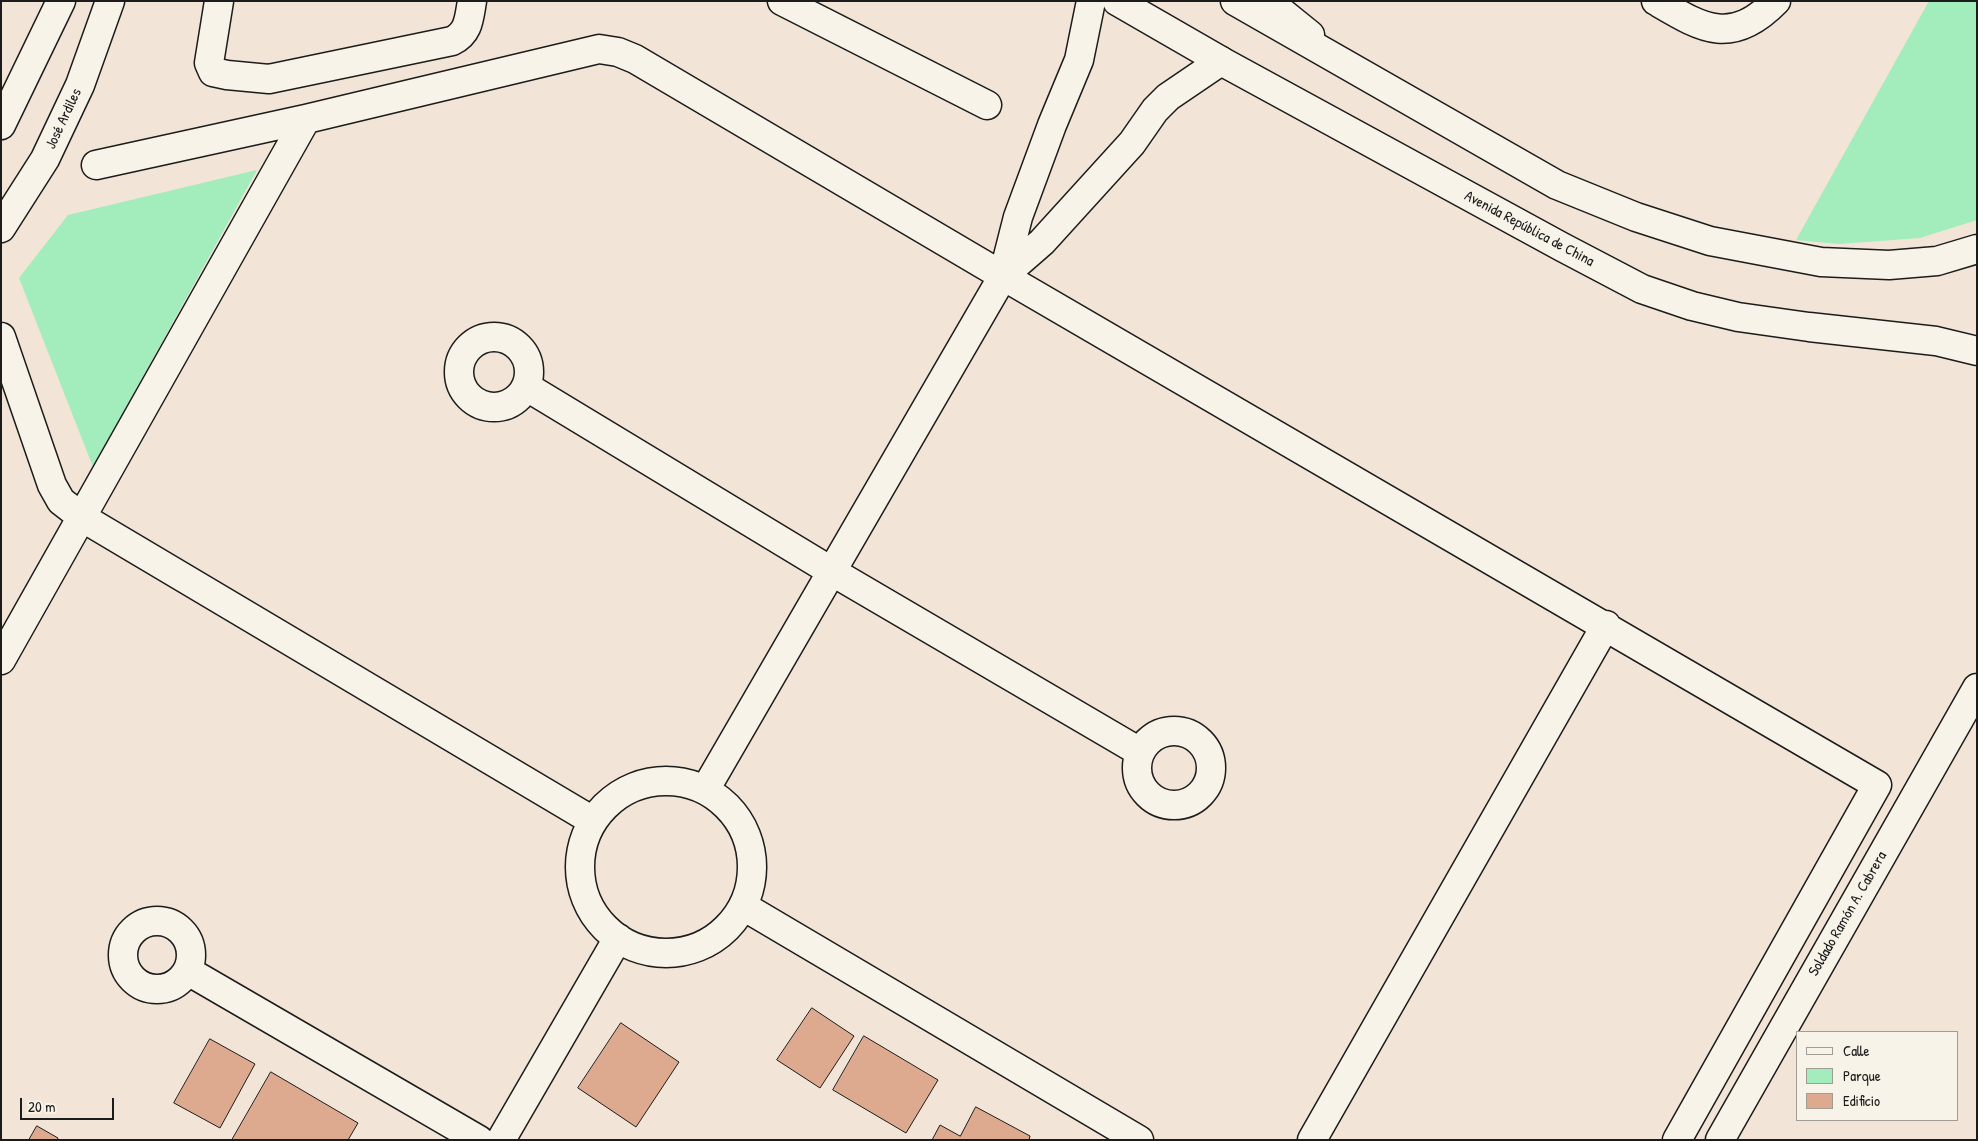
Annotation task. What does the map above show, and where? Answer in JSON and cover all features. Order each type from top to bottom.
[{"type":"street","points":[[1,125],[61,1]]},
{"type":"street","name":"José Ardiles","points":[[1,228],[45,159],[80,85],[110,1]]},
{"type":"street","points":[[219,1],[208,63],[213,72],[227,76],[269,78],[452,41],[460,37],[468,27],[472,1]]},
{"type":"street","points":[[782,1],[987,105]]},
{"type":"street","points":[[705,790],[1003,276],[1018,217],[1052,125],[1079,60],[1092,1]]},
{"type":"street","name":"Avenida República de China","points":[[1117,1],[1221,61],[1642,289],[1692,306],[1738,316],[1809,327],[1936,341],[1977,351]]},
{"type":"street","points":[[1235,1],[1557,185],[1636,217],[1710,241],[1821,262],[1852,265],[1889,265],[1937,261],[1977,249]]},
{"type":"street","points":[[1268,1],[1356,71]]},
{"type":"street","points":[[1656,1],[1707,28],[1721,30],[1739,26],[1753,19],[1776,1]]},
{"type":"street","points":[[96,165],[599,49],[618,52],[635,59],[1003,276],[1877,784],[1677,1140]]},
{"type":"street","points":[[1003,276],[1042,242],[1132,143],[1155,110],[1168,97],[1221,61]]},
{"type":"street","points":[[1,660],[83,518],[306,118]]},
{"type":"street","points":[[1,337],[52,485],[61,501],[83,518],[594,821]]},
{"type":"street","points":[[526,387],[831,571],[1140,752]]},
{"type":"street","points":[[1312,1140],[1606,625]]},
{"type":"street","name":"Soldado Ramón A. Cabrera","points":[[1720,1140],[1977,688]]},
{"type":"street","points":[[653,781],[680,782],[705,790],[727,806],[743,827],[752,853],[752,880],[743,906],[728,928],[707,943],[682,952],[656,954],[630,946],[607,931],[589,908],[580,881],[580,853],[594,821],[606,805],[628,790],[653,781]]},
{"type":"street","points":[[743,906],[1139,1140]]},
{"type":"street","points":[[501,1140],[618,938]]},
{"type":"street","points":[[188,971],[479,1140]]},
{"type":"green space","points":[[1929,1],[1977,1],[1977,220],[1920,238],[1839,244],[1796,240]]},
{"type":"green space","points":[[257,170],[93,467],[19,278],[68,215]]},
{"type":"building","points":[[812,1008],[854,1036],[820,1088],[777,1060]]},
{"type":"building","points":[[621,1023],[679,1062],[636,1127],[578,1088]]},
{"type":"building","points":[[864,1036],[938,1080],[906,1133],[833,1090]]},
{"type":"building","points":[[210,1039],[255,1064],[220,1128],[174,1103]]},
{"type":"building","points":[[271,1072],[358,1123],[348,1140],[232,1140]]},
{"type":"building","points":[[976,1107],[1030,1136],[1029,1140],[932,1140],[940,1125],[960,1136]]},
{"type":"building","points":[[37,1126],[58,1138],[57,1140],[29,1140]]}]
